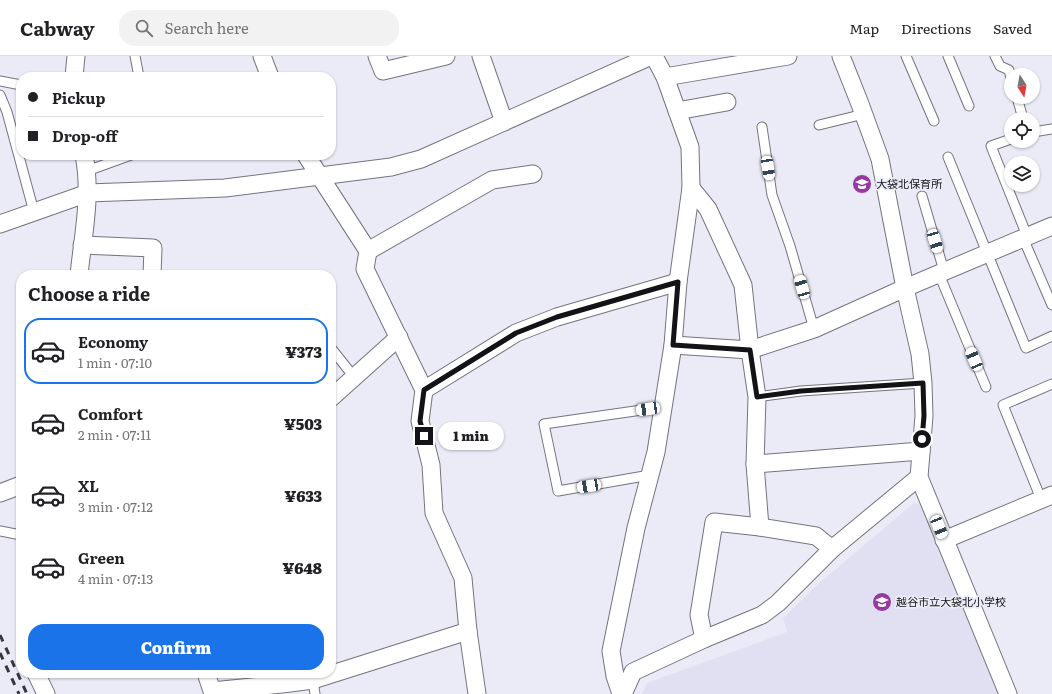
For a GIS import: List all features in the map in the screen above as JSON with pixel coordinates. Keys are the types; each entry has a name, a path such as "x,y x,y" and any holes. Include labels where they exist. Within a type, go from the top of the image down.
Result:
{"street":[{"path":"74,72 76,56"},
{"path":"262,56 268,72"},
{"path":"377,56 383,71 446,56"},
{"path":"481,56 504,122"},
{"path":"0,224 88,193 225,188 391,167 422,159 653,56 665,77 690,147 691,188 678,282 673,345 656,452 634,535 611,650 615,676 622,694"},
{"path":"665,77 767,58 788,56"},
{"path":"841,56 880,159 905,288 920,354 924,416 918,477 1008,694"},
{"path":"677,111 727,102"},
{"path":"310,160 368,251 365,269 424,390 420,421 431,465 434,513 463,578 468,631 477,694"},
{"path":"80,270 88,193 86,163"},
{"path":"368,251 492,180 532,174"},
{"path":"691,188 708,209 743,285 757,397 755,464 760,527"},
{"path":"673,345 750,350 814,329 905,288 1052,226"},
{"path":"82,245 153,248 152,270"},
{"path":"424,390 516,333 557,317 678,282"},
{"path":"336,394 399,337"},
{"path":"755,464 921,451"},
{"path":"622,694 633,672 704,639 762,615 778,603 832,549 918,477"},
{"path":"0,493 16,487"},
{"path":"944,540 1047,497"},
{"path":"704,639 699,615 714,522 760,527 816,536 832,549"},
{"path":"208,678 212,691 220,692 314,687 468,631"},
{"path":"38,678 46,694"}],"lane":[{"path":"135,56 138,72"},
{"path":"906,56 934,121"},
{"path":"948,56 969,106"},
{"path":"995,56 1000,66 1004,68"},
{"path":"0,81 16,84"},
{"path":"0,95 7,112 16,145"},
{"path":"819,125 864,114"},
{"path":"762,127 772,195 790,246 814,329"},
{"path":"1040,131 1052,129"},
{"path":"1004,141 991,146 1052,305"},
{"path":"948,157 1026,348 1052,336"},
{"path":"20,160 34,212"},
{"path":"86,163 103,160"},
{"path":"922,196 942,272 986,387"},
{"path":"336,355 354,378"},
{"path":"757,397 801,391 923,383"},
{"path":"1047,497 1003,405 1052,384"},
{"path":"650,475 558,491 544,424 663,407"},
{"path":"0,531 16,534"}],"shaded area":[{"name":"越谷市立大袋北小学校","path":"914,503 924,505 1001,694 642,694 647,683 787,632 783,618 817,585"}],"railway":[{"path":"0,635 16,670"},
{"path":"0,653 19,694"},
{"path":"20,678 27,694"}],"place":[{"name":"大袋北保育所","path":"862,184"},
{"name":"越谷市立大袋北小学校","path":"882,602"}],"route":[{"path":"424,436 420,421 424,390 516,333 557,317 678,282 673,345 750,350 757,397 801,391 923,383 924,416 922,439"}]}
